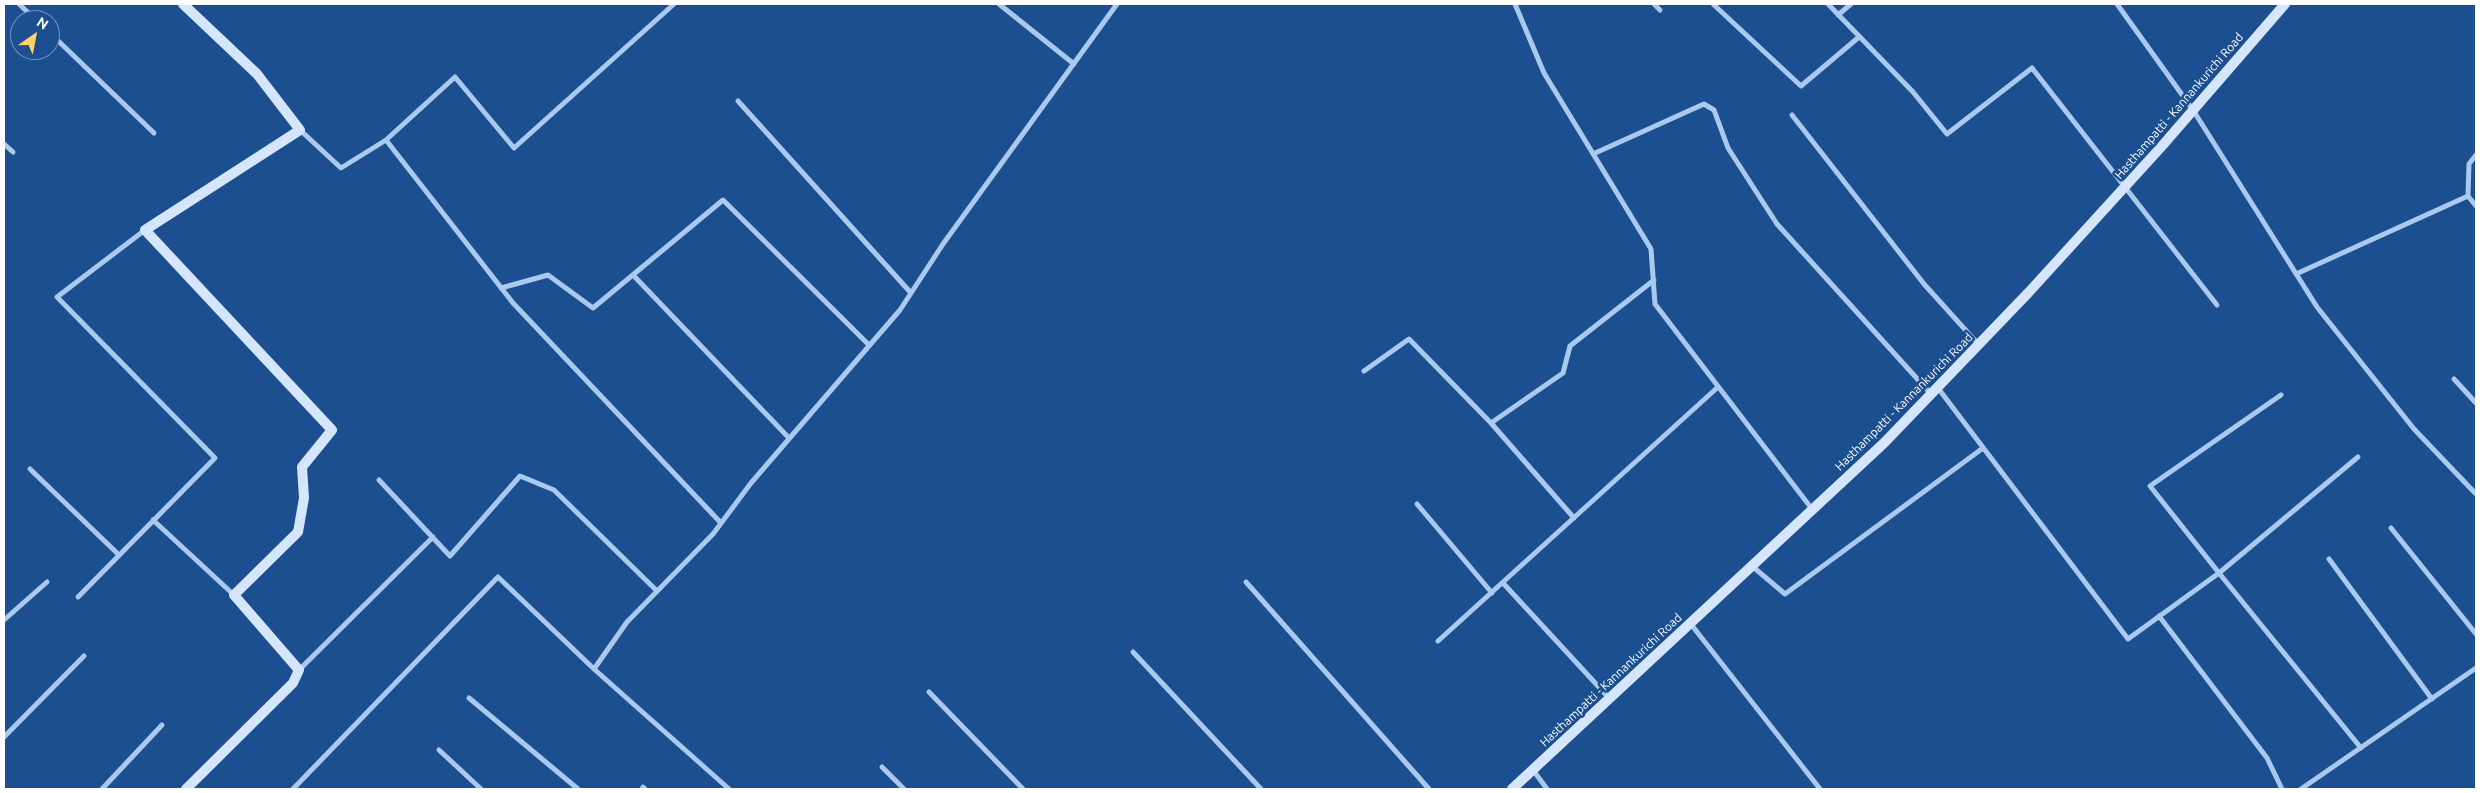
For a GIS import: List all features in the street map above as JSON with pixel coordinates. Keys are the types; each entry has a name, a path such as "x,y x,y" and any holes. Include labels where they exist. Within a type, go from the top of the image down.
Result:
{"main road":[{"path":"183,4 257,74 300,130 145,230 332,430 302,467 304,498 298,532 234,595 299,670 293,683 186,789"},
{"name":"Hasthampatti - Kannankurichi Road","path":"1512,789 1884,443 1979,345 2125,188 2285,4"}],"street":[{"path":"300,130 341,168 386,140 455,77 514,148 674,4"},
{"path":"999,4 1074,64"},
{"path":"594,669 626,622 721,523 751,483 900,310 943,244 1117,4"},
{"path":"1515,4 1544,73 1651,249 1655,304 1812,510"},
{"path":"1654,4 1660,10"},
{"path":"1714,4 1801,86 1859,37"},
{"path":"1828,4 1912,92 1947,134 2032,68 2217,305"},
{"path":"1838,15 1851,4"},
{"path":"2117,4 2193,110 2317,307 2414,429 2476,494"},
{"path":"60,43 154,133"},
{"path":"738,100 911,293"},
{"path":"1593,154 1704,104 1714,110 1728,148 1776,224 1934,391 1983,448 2128,639 2219,573 2358,458"},
{"path":"1792,115 1924,284 1979,345"},
{"path":"386,140 513,303 721,523"},
{"path":"4,144 13,152"},
{"path":"2476,155 2469,164 2468,196 2476,206"},
{"path":"2296,274 2468,196"},
{"path":"501,288 548,275 593,308 723,200 869,345"},
{"path":"78,597 216,458 58,296 145,230"},
{"path":"633,275 789,438"},
{"path":"1491,423 1562,373 1570,346 1654,280"},
{"path":"1364,371 1408,339 1491,423 1574,518"},
{"path":"2454,379 2476,403"},
{"path":"1438,641 1718,387"},
{"path":"2281,395 2150,486 2361,748"},
{"path":"1752,566 1785,594 1983,448"},
{"path":"30,470 119,555"},
{"path":"379,480 450,556 520,476 554,490 657,591"},
{"path":"1417,504 1492,593"},
{"path":"153,520 234,595"},
{"path":"2391,528 2476,634"},
{"path":"299,670 433,537"},
{"path":"2329,559 2432,699"},
{"path":"293,789 498,577 594,669 729,789"},
{"path":"4,620 47,582"},
{"path":"1246,582 1429,789"},
{"path":"1503,583 1609,699"},
{"path":"2159,616 2267,758 2282,789"},
{"path":"1690,623 1820,789"},
{"path":"1133,652 1261,789"},
{"path":"4,737 84,656"},
{"path":"2301,789 2476,668"},
{"path":"929,692 1023,789"},
{"path":"469,698 578,789"},
{"path":"102,789 162,724"},
{"path":"439,750 481,789"},
{"path":"882,767 904,789"},
{"path":"1533,770 1547,789"}]}
